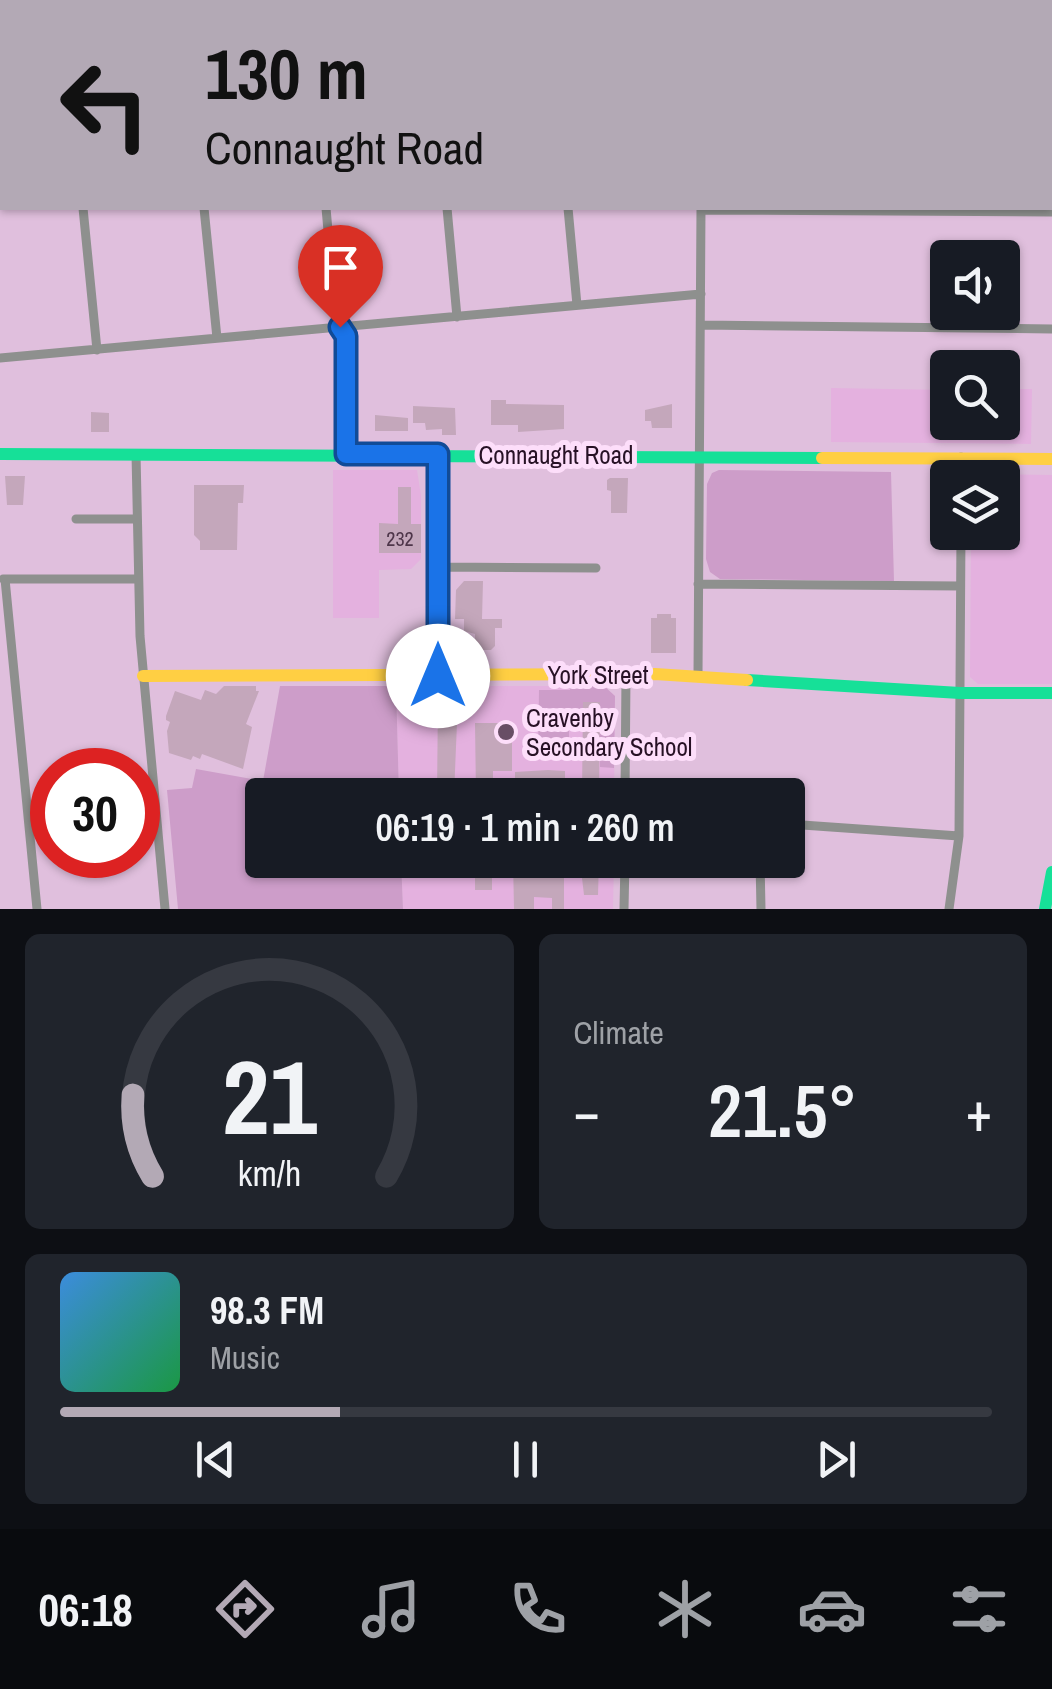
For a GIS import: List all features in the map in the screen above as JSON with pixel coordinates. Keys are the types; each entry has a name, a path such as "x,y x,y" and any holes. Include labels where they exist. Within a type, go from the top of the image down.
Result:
{"street":[{"path":"83,210 97,350"},
{"path":"204,210 216,338"},
{"path":"326,210 336,321 346,336 346,454"},
{"path":"447,210 457,316"},
{"path":"568,210 577,305"},
{"path":"698,675 701,210"},
{"path":"818,210 1052,212"},
{"path":"0,358 701,294"},
{"path":"701,324 1052,329"},
{"name":"Connaught Road","path":"0,454 1052,458"},
{"path":"136,454 143,676 166,909"},
{"path":"438,454 438,676"},
{"path":"76,520 136,519"},
{"path":"949,909 959,836 961,550"},
{"path":"438,567 596,568"},
{"path":"37,909 2,579 137,579"},
{"path":"698,584 960,586"},
{"path":"625,778 626,675"},
{"name":"York Street","path":"143,676 698,675 960,693 1052,693"},
{"path":"805,825 959,836"},
{"path":"1044,909 1052,872"},
{"path":"624,909 625,878"},
{"path":"760,878 761,909"}],"shaded area":[{"path":"831,388 930,390 930,440 1020,440 1020,389 1032,389 1031,444 831,442"},
{"path":"333,470 417,470 421,559 411,569 379,570 379,618 333,618"},
{"path":"891,472 894,581 720,579 710,572 706,559 707,484 712,473"},
{"path":"1020,475 1052,475 1052,684 978,684 970,677 971,550 1020,550"},
{"path":"280,686 396,686 399,778 264,778"},
{"name":"Cravenby Secondary School","path":"396,686 604,686 615,696 614,778 399,778"},
{"path":"570,686 604,686 615,696 614,768 600,767 599,702 583,702 583,720 569,720 569,756 538,756 539,690 570,690"},
{"path":"196,769 246,778 245,878 402,878 403,909 178,909 167,790 192,788"},
{"path":"402,878 614,878 613,909 403,909"}],"building":[{"path":"491,400 564,405 564,429 518,432 518,425 491,425"},
{"path":"672,404 672,428 652,428 651,421 645,421 645,410"},
{"path":"413,406 455,408 456,435 442,435 442,429 426,430 425,423 413,423"},
{"path":"91,412 109,413 109,432 91,432"},
{"path":"375,415 408,418 408,431 375,431"},
{"path":"5,476 25,476 23,505 7,505"},
{"path":"610,478 628,478 627,513 611,513 611,491 607,490"},
{"path":"194,485 244,485 243,503 238,503 237,550 200,550 200,541 194,535"},
{"path":"398,487 411,487 411,524 421,524 421,553 379,553 379,523 398,524"},
{"path":"464,581 483,581 482,619 502,619 502,628 495,628 495,646 491,650 479,650 475,634 464,631 464,619 455,619 456,590"},
{"path":"657,614 676,618 676,653 651,653 651,618 657,618"},
{"path":"224,686 256,686 259,691 246,724 252,727 243,769 202,754 200,759 193,756 191,760 169,753 170,722 166,716 175,691 201,700 205,690 216,694"},
{"path":"438,699 458,699 455,778 437,778"},
{"path":"583,702 600,702 599,778 582,778"},
{"path":"475,723 512,723 512,771 493,771 493,778 476,778"},
{"path":"565,771 565,778 515,778 515,772"},
{"path":"475,878 492,878 492,890 475,890"},
{"path":"513,878 564,878 564,909 552,909 552,898 534,897 534,909 514,909"},
{"path":"582,878 598,878 598,895 584,895"}],"traffic: fast":[{"path":"0,454 822,458"},
{"path":"747,680 960,693 1052,693"},
{"path":"1045,909 1052,872"}],"traffic: slow":[{"path":"822,458 1052,459"},
{"path":"143,676 655,674 747,680"}],"place":[{"name":"Cravenby Secondary School","path":"506,732"}],"route":[{"path":"340,327 346,336 346,454 438,454 438,676"}]}
